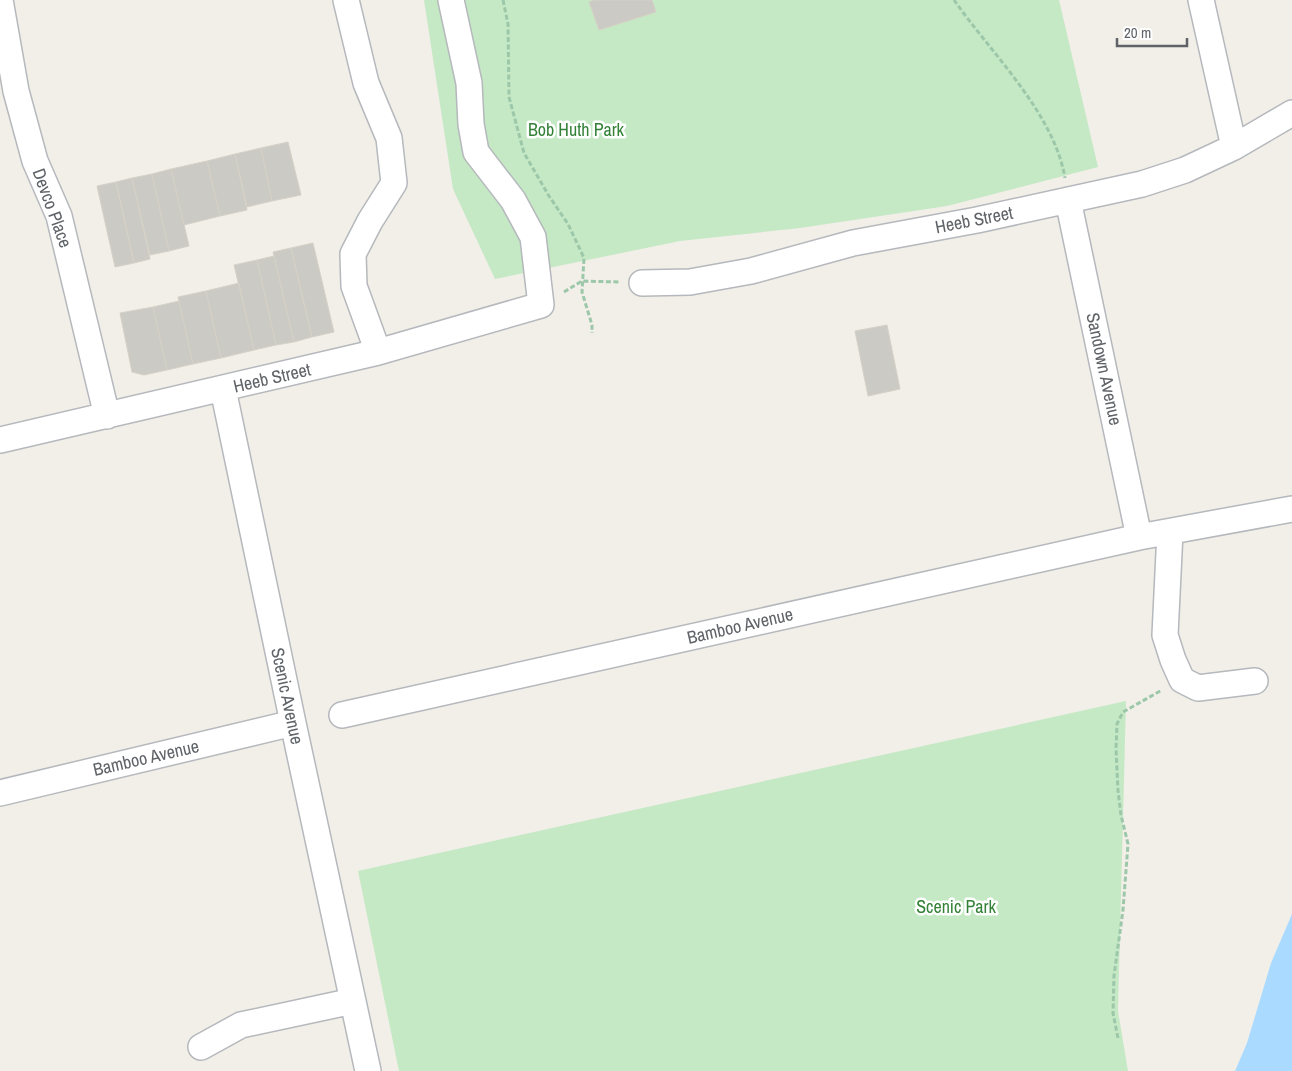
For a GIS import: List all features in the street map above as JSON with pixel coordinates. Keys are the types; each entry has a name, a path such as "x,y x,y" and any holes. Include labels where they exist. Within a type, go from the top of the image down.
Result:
{"street":[{"name":"Devco Place","path":"0,0 16,91 35,161 59,216 107,416"},
{"path":"346,0 366,83 389,138 394,183 352,254 354,286 378,352"},
{"path":"451,0 468,83 471,124 476,152 513,200 533,237 542,305"},
{"path":"1201,0 1234,147"},
{"name":"Heeb Street","path":"642,283 690,282 751,271 853,243 1142,184 1185,170 1234,147 1292,113"},
{"name":"Sandown Avenue","path":"1068,200 1139,537"},
{"name":"Heeb Street","path":"0,440 378,352 542,305"},
{"name":"Scenic Avenue","path":"223,389 292,723 368,1071"},
{"name":"Bamboo Avenue","path":"342,715 1139,537 1292,509"},
{"path":"1170,532 1165,635 1172,660 1182,680 1198,688 1255,680"},
{"name":"Bamboo Avenue","path":"0,793 292,723"},
{"path":"201,1048 241,1024 353,1002"}],"path":[{"path":"503,0 508,24 509,97 524,153 568,224 584,258 582,281 584,301 592,325 592,333"},
{"path":"954,0 1018,82 1048,131 1062,161 1068,200"},
{"path":"542,305 582,281 642,283"},
{"path":"1118,1038 1113,1013 1114,976 1122,926 1128,844 1121,815 1118,790 1117,724 1123,712 1182,680"}],"green space":[{"name":"Bob Huth Park","path":"424,0 1059,0 1098,167 947,206 800,228 680,241 495,279 453,189"},
{"name":"Scenic Park","path":"1126,701 1118,1011 1128,1071 399,1071 358,871"}],"water":[{"path":"1292,914 1292,1071 1235,1071 1247,1043 1271,963"}],"building":[{"path":"594,0 652,0 656,12 599,30 589,2"},
{"path":"288,142 301,195 272,201 261,148"},
{"path":"261,148 272,201 247,207 235,154"},
{"path":"235,154 247,210 220,216 207,161"},
{"path":"207,161 220,216 184,225 171,169"},
{"path":"171,169 189,246 169,251 152,174"},
{"path":"152,174 169,251 150,255 132,178"},
{"path":"132,178 150,259 134,263 116,182"},
{"path":"116,182 134,263 115,267 97,186"},
{"path":"313,243 334,332 312,337 291,248"},
{"path":"291,248 312,337 294,342 273,252"},
{"path":"274,256 294,342 276,345 257,260"},
{"path":"257,260 276,345 254,350 234,265"},
{"path":"239,283 254,350 221,358 206,291"},
{"path":"206,291 221,358 193,364 178,297"},
{"path":"179,301 193,364 167,370 153,307"},
{"path":"153,307 167,370 144,375 132,372 120,313"},
{"path":"887,325 900,389 868,396 855,331"}]}
